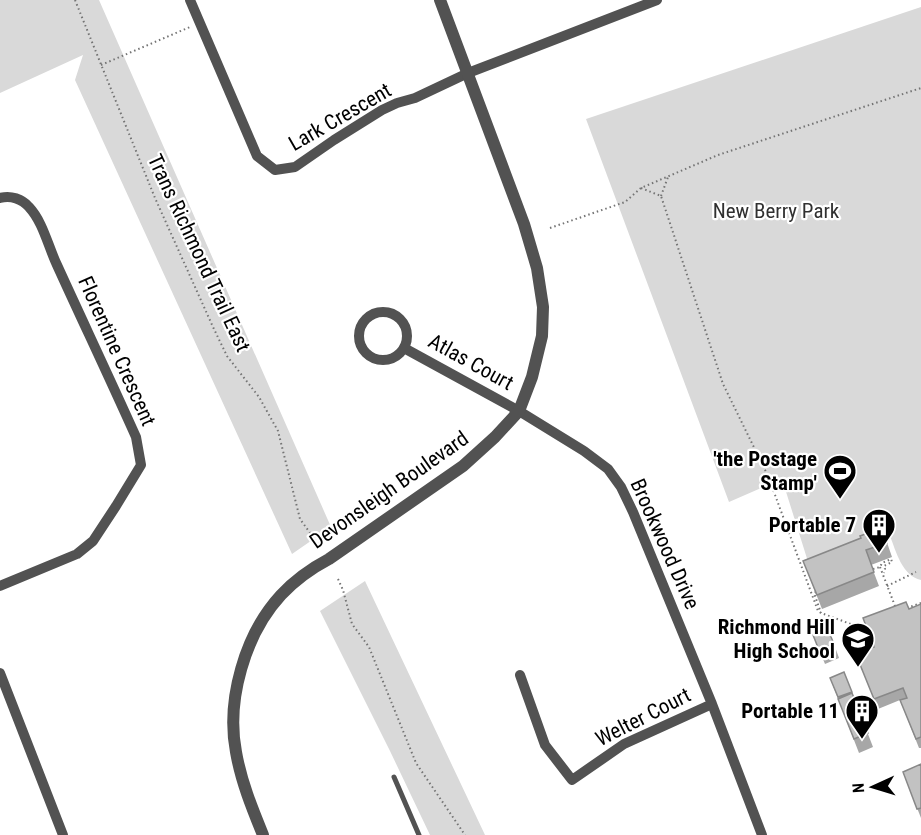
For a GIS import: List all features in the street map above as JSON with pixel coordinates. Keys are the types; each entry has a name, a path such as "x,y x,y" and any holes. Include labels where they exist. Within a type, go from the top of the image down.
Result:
{"street":[{"name":"Lark Crescent","path":"190,0 257,156 275,170 296,167 320,149 397,103 415,98 468,73 642,3 657,0"},
{"name":"Devonsleigh Boulevard","path":"263,835 246,792 236,751 234,714 238,682 247,650 260,622 282,594 314,567 463,466 495,437 519,411 532,377 542,336 543,307 537,268 524,224 440,0"},
{"name":"Florentine Crescent","path":"0,198 6,196 21,200 30,208 39,224 136,436 141,465 93,541 77,554 0,586"},
{"name":"Atlas Court","path":"381,312 399,317 408,334 404,348 394,358 385,361 367,355 358,338 364,320 372,314 381,312"},
{"name":"Atlas Court","path":"404,348 519,411"},
{"name":"Brookwood Drive","path":"519,411 584,451 608,469 621,487 712,704 762,835"},
{"path":"0,673 63,835"},
{"name":"Welter Court","path":"520,675 545,745 572,780 624,744 712,704"}],"lane":[{"path":"394,777 419,835"}],"path":[{"name":"Trans Richmond Trail East","path":"75,0 155,198 213,327 227,356 259,397 278,431 300,519 318,544"},
{"path":"101,65 200,23"},
{"path":"550,228 625,202 641,188 718,155 921,88"},
{"path":"668,177 660,196 723,384 768,476 818,611 859,627 869,623"},
{"path":"641,188 660,196"},
{"path":"873,569 891,559 892,562 884,566 883,575"},
{"path":"880,567 896,610"},
{"path":"887,586 916,572"},
{"path":"338,579 352,624 369,647 416,763 465,835"},
{"path":"903,610 921,603"},
{"path":"859,627 868,648"}],"green space":[{"path":"0,0 99,0 331,527 292,554 75,80 83,55 0,93"},
{"name":"New Berry Park","path":"921,7 921,580 914,578 904,568 890,536 810,568 782,479 729,502 586,119"},
{"path":"365,581 485,835 430,835 320,611"}],"building":[{"path":"882,528 887,543 866,550 874,572 817,595 803,561"},
{"name":"Richmond Hill High School","path":"906,602 909,609 921,604 921,737 916,739 900,700 907,698 903,688 874,699 859,662 863,660 860,652 874,647 863,618"},
{"path":"826,625 834,644 819,650 811,630"},
{"path":"844,672 852,692 838,697 830,678"},
{"path":"852,693 868,733 854,739 838,699"},
{"path":"921,764 921,808 917,809 903,772"}],"place":[{"name":"'the Postage Stamp'","path":"840,500"},
{"name":"Portable 7","path":"879,554"},
{"name":"Richmond Hill High School","path":"858,668"},
{"name":"Portable 11","path":"862,740"}]}
